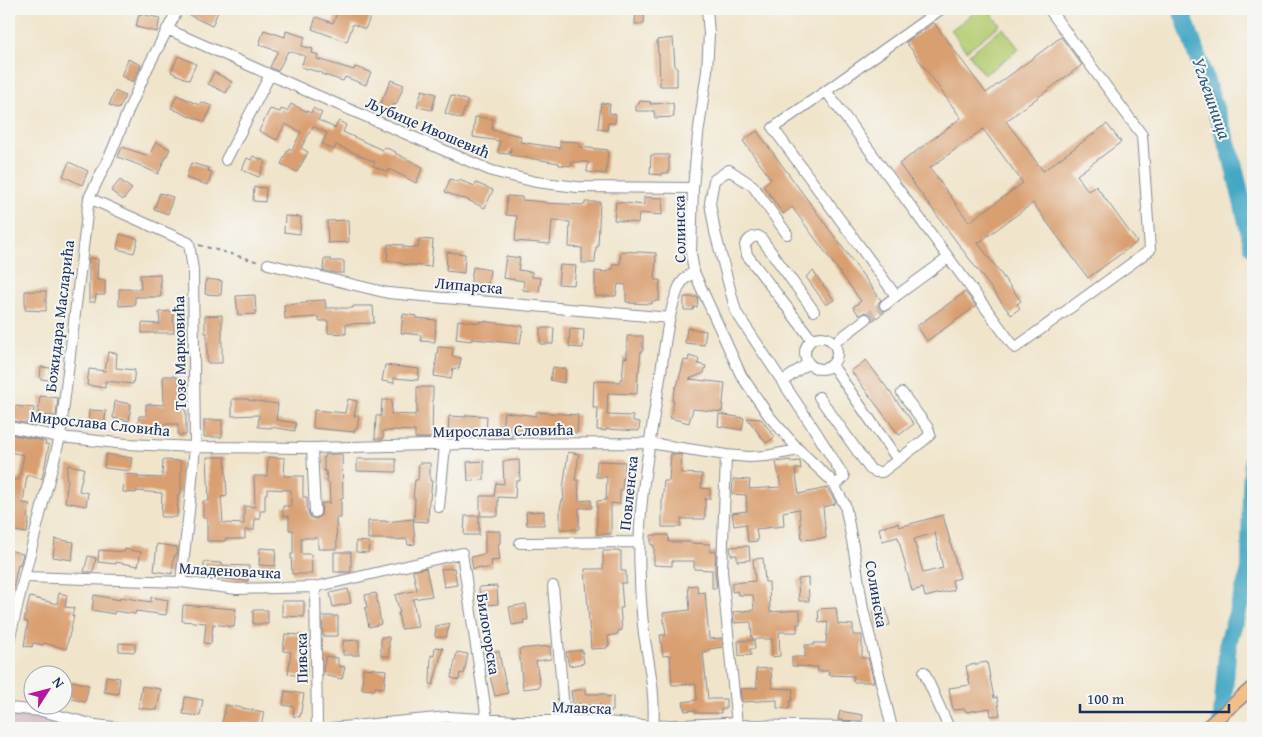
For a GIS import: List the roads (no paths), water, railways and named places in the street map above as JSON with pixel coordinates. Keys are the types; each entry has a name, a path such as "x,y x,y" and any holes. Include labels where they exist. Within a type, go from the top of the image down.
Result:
{"main road":[{"path":"1206,728 1252,688"}],"street":[{"name":"Божидара Масларића","path":"9,641 60,436 90,198 148,67 178,9"},
{"name":"Солинска","path":"707,9 709,34 707,71 693,188 691,253 694,272 741,375 769,416 799,450 831,480 845,505 863,609 892,728"},
{"path":"896,296 773,128 941,9"},
{"path":"826,91 1014,348 1150,250 1142,135 1049,9"},
{"name":"Љубице Ивошевић","path":"167,29 492,171 515,178 577,186 693,188"},
{"path":"226,160 270,74"},
{"path":"787,234 753,186 729,170 714,180 710,203 714,232 736,312 844,476 835,486"},
{"name":"Тозе Марковића","path":"90,198 189,243 192,270 195,447 181,582"},
{"path":"812,340 747,255 746,244 749,240 758,236 761,238 814,311"},
{"path":"885,305 948,258"},
{"name":"Липарска","path":"268,264 388,293 670,318"},
{"name":"Повленска","path":"653,727 653,693 644,634 638,542 649,443 670,318 678,288 687,276 694,272"},
{"path":"834,343 866,319"},
{"path":"821,337 834,343 837,357 832,365 823,370 817,369 808,363 805,353 808,343 821,337"},
{"path":"782,382 808,363"},
{"path":"832,365 898,460"},
{"path":"819,397 870,469 882,472 930,435 928,428 902,394"},
{"name":"Мирослава Словића","path":"9,427 60,436 127,444 195,447 312,448 466,444 649,443 726,455"},
{"path":"439,507 446,446"},
{"path":"312,448 315,512"},
{"path":"737,725 722,571 726,455 766,456 799,450"},
{"path":"520,543 638,542"},
{"name":"Младеновачка","path":"24,577 181,582 237,588 315,587 462,553"},
{"name":"Билогорска","path":"462,553 490,719"},
{"path":"553,586 565,721"},
{"name":"Пивска","path":"315,587 317,728"},
{"path":"924,672 949,728"},
{"path":"9,708 41,711 95,725 123,728"},
{"name":"Млавска","path":"332,728 448,717 594,721 653,727 737,725 849,726 861,728"},
{"path":"490,719 500,728"}],"waterway":[{"name":"Угљешница","path":"1181,9 1231,155 1253,247"},
{"name":"Угљешница","path":"1221,728 1228,643 1250,570 1253,458"}],"tunnel":[{"path":"866,319 885,305"}]}
